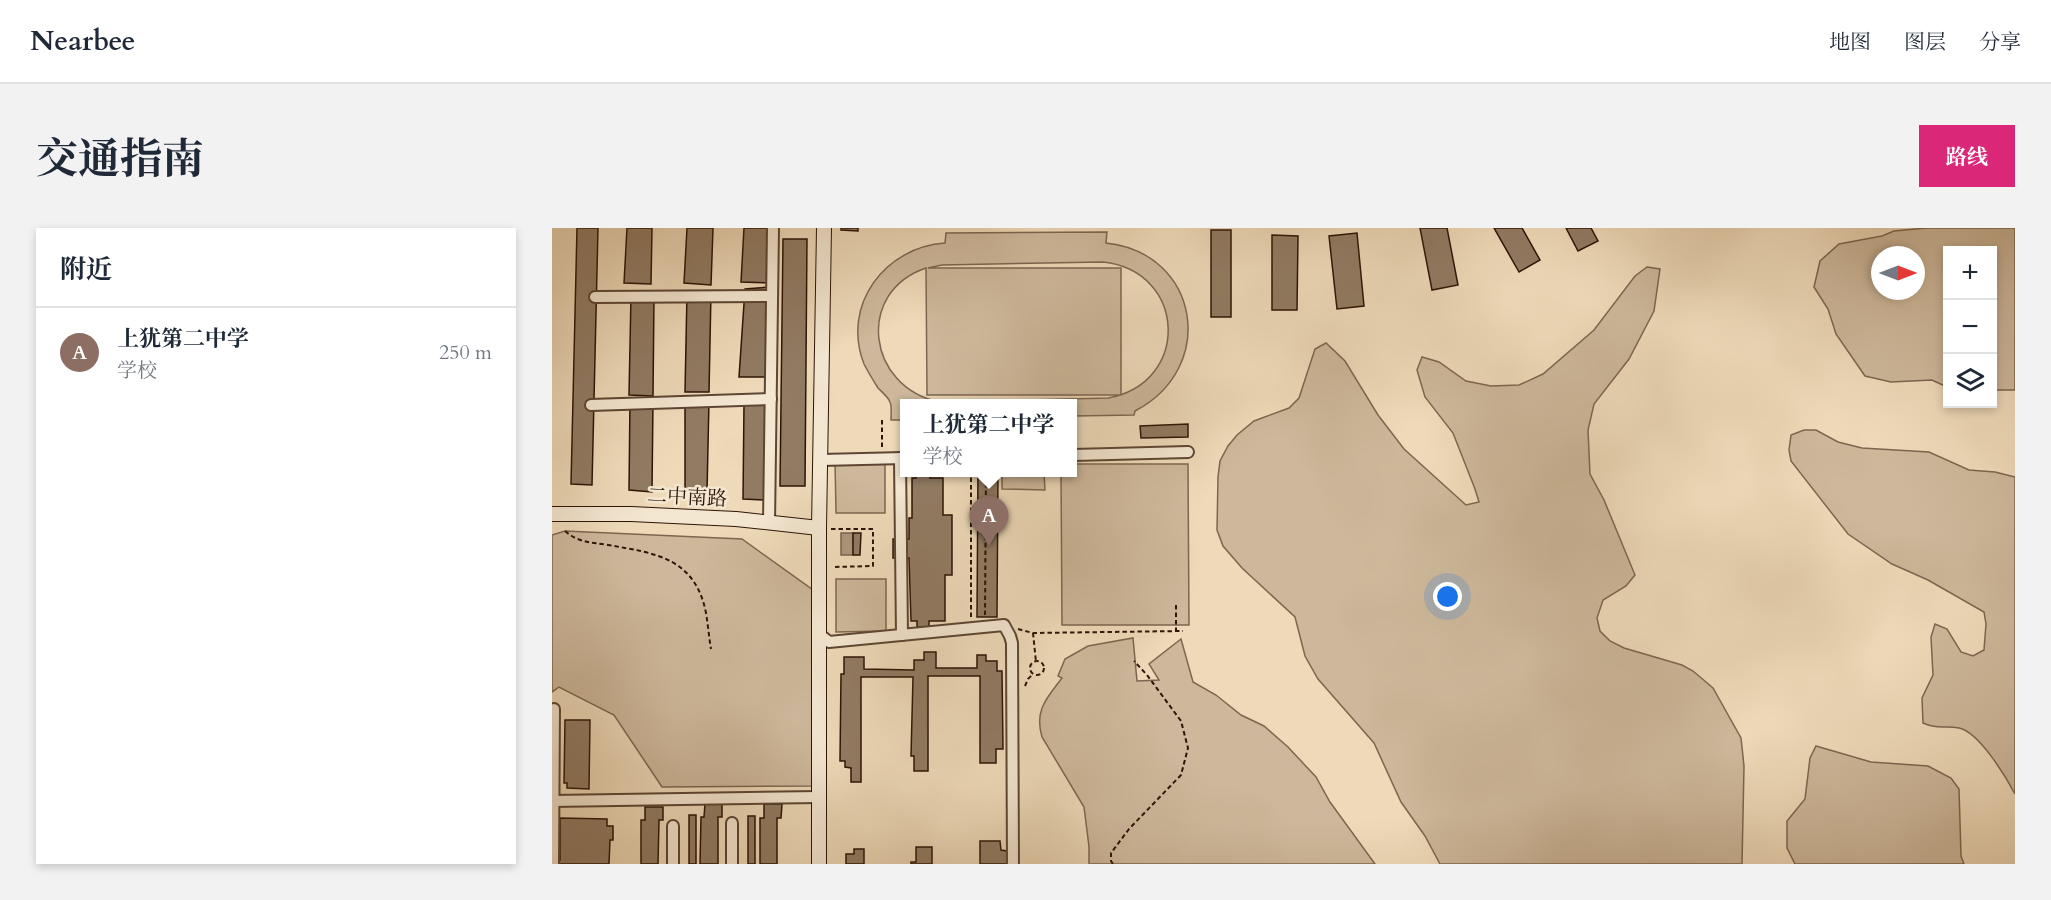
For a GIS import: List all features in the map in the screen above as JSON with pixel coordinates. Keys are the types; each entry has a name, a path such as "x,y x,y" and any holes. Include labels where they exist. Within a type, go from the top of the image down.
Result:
{"street":[{"path":"770,523 773,228"},
{"path":"819,864 819,634 825,529 821,460 824,228"},
{"path":"595,297 772,296"},
{"path":"591,405 771,399"},
{"path":"1077,454 1188,452"},
{"path":"821,460 900,458"},
{"path":"902,477 902,635"},
{"name":"二中南路","path":"552,514 631,514 736,519 825,529"},
{"path":"819,634 829,642 1004,625 1012,643 1013,864"},
{"path":"553,864 554,709"},
{"path":"553,801 820,797"},
{"path":"732,823 732,864"},
{"path":"673,826 673,864"}],"path":[{"path":"882,420 882,447"},
{"path":"971,477 971,625"},
{"path":"985,625 986,477"},
{"path":"825,529 873,529 873,566 830,567"},
{"path":"565,531 575,540 634,550 661,556 675,562 689,576 700,595 706,613 711,649"},
{"path":"1176,605 1176,631"},
{"path":"1004,625 1033,633 1183,631"},
{"path":"1033,633 1036,662"},
{"path":"1113,864 1112,853 1129,829 1181,775 1188,748 1181,721 1134,661"},
{"path":"1033,674 1030,668 1036,662"},
{"path":"1033,674 1038,675 1043,670 1042,664 1036,662"},
{"path":"1025,694 1025,685 1033,674"}],"shaded area":[{"path":"1926,228 2015,228 2015,390 1997,390 1997,246 1943,246 1943,385 1932,380 1891,382 1865,376 1836,334 1828,309 1814,287 1820,261 1839,244 1882,236 1894,231"},
{"path":"1107,232 1106,243 1138,251 1162,267 1178,289 1187,315 1187,342 1179,368 1161,392 1135,411 1134,415 1077,416 1077,399 1066,399 1108,398 1116,395 927,395 926,268 903,280 888,297 880,317 879,338 885,359 897,378 915,393 931,399 900,399 900,420 891,420 890,402 878,388 864,364 858,342 859,321 864,301 873,283 887,267 904,255 923,247 945,243 946,233","holes":["1103,262 1131,270 1151,285 1163,305 1168,328 1165,351 1154,372 1135,388 1121,393 1121,268 928,268 942,265"]},
{"path":"1647,267 1660,269 1654,311 1629,359 1594,404 1588,430 1590,474 1604,500 1635,575 1626,586 1603,600 1597,618 1600,631 1610,641 1624,648 1682,665 1713,688 1741,738 1744,766 1742,864 1440,864 1425,836 1401,802 1374,743 1318,679 1305,656 1295,617 1242,568 1223,546 1217,530 1220,461 1237,435 1254,421 1289,408 1299,398 1315,349 1326,343 1345,361 1378,415 1404,449 1466,505 1479,502 1453,433 1425,397 1417,370 1422,357 1439,362 1466,381 1491,386 1519,385 1543,374 1594,330 1635,276"},
{"path":"1804,430 1816,430 1838,442 1862,448 1929,452 1969,470 1995,472 2015,477 2015,794 1991,756 1967,731 1923,723 1922,698 1933,675 1931,637 1935,624 1947,629 1961,652 1973,656 1984,650 1986,624 1984,612 1928,580 1892,564 1848,534 1791,461 1789,450 1791,435"},
{"path":"885,460 885,513 836,513 835,461"},
{"path":"1077,464 1188,464 1189,625 1062,625 1061,477 1077,477"},
{"path":"1002,477 1044,477 1045,490 1002,489"},
{"path":"565,531 742,539 813,590 814,786 662,787 614,715 559,687 552,692 552,535"},
{"path":"841,533 853,533 853,555 841,555"},
{"path":"836,579 886,579 886,631 836,632"},
{"path":"1133,638 1137,681 1159,680 1149,664 1181,639 1193,682 1216,695 1241,715 1264,726 1288,747 1316,777 1330,802 1375,864 1089,864 1084,807 1042,737 1041,712 1047,698 1062,678 1058,676 1065,659 1088,646"},
{"path":"1816,746 1871,762 1928,766 1951,778 1959,789 1961,856 1964,864 1795,864 1787,848 1787,821 1805,799 1810,758"}],"building":[{"path":"577,228 598,228 592,485 571,484"},
{"path":"627,228 652,228 651,284 624,283"},
{"path":"687,228 713,228 711,285 684,283"},
{"path":"744,228 769,228 768,283 741,282"},
{"path":"841,228 858,228 858,231 841,230"},
{"path":"1420,228 1447,228 1458,285 1432,290"},
{"path":"1494,228 1522,228 1540,260 1519,272"},
{"path":"1566,228 1591,228 1598,241 1578,251"},
{"path":"1211,230 1231,230 1231,317 1211,317"},
{"path":"1357,233 1364,306 1337,309 1329,236"},
{"path":"1272,235 1298,236 1297,310 1272,310"},
{"path":"783,239 807,239 805,486 780,486"},
{"path":"769,287 767,377 739,377 745,289"},
{"path":"711,292 709,392 685,392 687,293"},
{"path":"631,296 654,296 653,396 629,395"},
{"path":"630,400 653,400 652,492 629,490"},
{"path":"709,400 707,492 685,491 685,401"},
{"path":"768,403 765,500 743,499 744,404"},
{"path":"1188,424 1188,437 1141,438 1140,426"},
{"path":"978,477 998,477 997,617 977,617"},
{"path":"912,478 943,478 943,515 952,515 952,575 945,575 945,621 929,621 929,627 917,627 917,621 911,621 909,558 893,558 893,539 909,539 909,518 912,518"},
{"path":"853,533 861,533 860,555 853,555"},
{"path":"924,652 936,652 936,668 977,668 977,655 986,655 986,661 997,661 997,671 1002,671 1003,749 996,749 996,763 980,763 980,676 928,676 928,771 914,771 914,756 911,756 913,677 861,677 861,782 851,782 851,768 845,767 845,761 840,761 841,674 844,674 844,657 864,657 864,669 914,670 914,660 924,660"},
{"path":"565,720 590,720 589,789 567,788 567,783 564,783"},
{"path":"705,804 722,804 722,817 718,817 718,864 700,864 701,817 704,817"},
{"path":"764,804 782,804 781,818 777,818 777,864 760,864 760,818 764,818"},
{"path":"645,807 663,807 663,820 659,820 658,864 641,864 641,820 645,820"},
{"path":"689,815 696,815 696,864 689,864"},
{"path":"748,816 755,816 755,864 748,864"},
{"path":"560,818 607,819 607,826 613,826 609,864 558,864 560,860"},
{"path":"980,841 1000,841 1001,850 1007,851 1007,864 980,864"},
{"path":"916,847 932,847 932,864 911,864 911,862 916,862"},
{"path":"854,849 864,849 864,864 846,864 846,854 854,854"}],"place":[{"name":"上犹第二中学","path":"989,546"}]}
